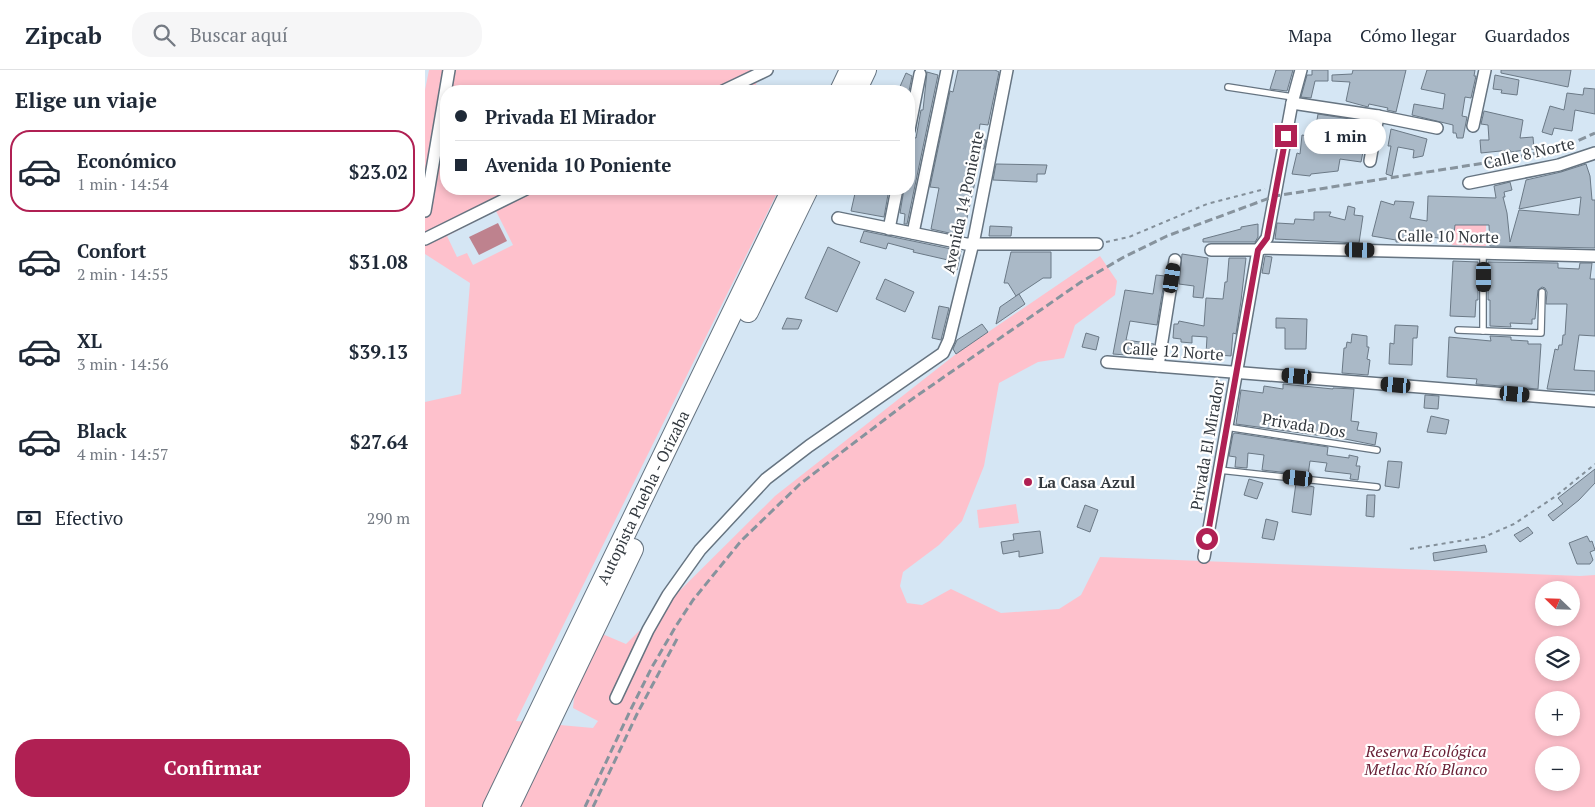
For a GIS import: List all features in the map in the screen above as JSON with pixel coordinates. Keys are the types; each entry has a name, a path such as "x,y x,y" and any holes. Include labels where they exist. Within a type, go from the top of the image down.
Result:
{"highway":[{"path":"843,85 850,70"},
{"path":"859,85 866,70"},
{"name":"Autopista Puebla - Orizaba","path":"510,795 789,195"},
{"name":"Autopista Puebla - Orizaba","path":"493,807 510,795 805,195"}],"street":[{"path":"446,85 449,70"},
{"path":"736,85 767,70"},
{"path":"913,233 947,70"},
{"name":"Avenida 14 Poniente","path":"616,698 668,595 700,550 766,479 809,446 943,353 949,340 973,243 1007,70"},
{"name":"Privada El Mirador","path":"1204,557 1258,250 1267,238 1293,100 1301,70"},
{"path":"1473,126 1485,70"},
{"path":"915,99 920,74"},
{"path":"1293,100 1437,128"},
{"path":"1370,161 1378,116"},
{"path":"425,212 440,123"},
{"name":"Calle 8 Norte","path":"1469,183 1559,165 1595,153"},
{"path":"425,239 514,195"},
{"path":"889,229 896,195"},
{"path":"838,218 966,244 1097,244"},
{"name":"Calle 10 Norte","path":"1211,250 1258,250 1265,248 1595,256"},
{"path":"1158,366 1175,260"},
{"name":"Calle 12 Norte","path":"1107,362 1595,401"}],"lane":[{"path":"1228,87 1293,100"},
{"path":"1483,253 1483,332"},
{"path":"1458,330 1541,333 1543,292"},
{"name":"Privada Dos","path":"1226,427 1377,450"},
{"path":"1219,470 1377,487"}],"path":[{"path":"1097,244 1129,237 1207,204 1277,186"},
{"path":"1410,549 1484,537 1514,524 1549,500 1595,464"}],"green space":[{"name":"Reserva Ecológica Metlac Río Blanco","path":"429,70 767,70 758,74 756,85 440,85 440,195 776,195 516,721 593,728 598,721 573,708 576,680 600,633 626,644 775,496 956,354 1100,256 1117,281 1115,295 1075,325 1064,358 1038,362 999,383 984,466 962,521 939,545 903,572 900,586 907,603 922,605 951,589 1001,613 1059,609 1081,595 1100,557 1580,576 1595,575 1595,807 425,807 425,402 461,394 470,283 425,254 425,90","holes":["496,211 513,245 473,265 467,253 457,257 447,236"]},
{"path":"1456,218 1468,225 1486,225 1486,246 1452,245"},
{"path":"1016,504 1019,523 979,528 977,510"}],"shaded area":[{"path":"498,223 507,241 479,255 469,237"}],"building":[{"path":"958,70 995,70 999,72 988,125 980,124 978,139 986,140 984,149 978,148 971,181 975,182 963,236 931,229 939,188 930,187 950,91 953,92"},
{"path":"1276,70 1293,70 1287,91 1270,89"},
{"path":"1312,70 1328,70 1328,81 1315,81 1311,98 1301,97 1307,75 1312,75"},
{"path":"1353,70 1406,70 1396,112 1387,110 1388,108 1369,104 1368,107 1346,101 1350,82 1332,81 1332,75 1352,74"},
{"path":"1427,70 1475,70 1474,76 1476,76 1471,98 1465,97 1462,116 1467,117 1463,138 1457,138 1456,133 1453,133 1453,125 1412,115 1414,104 1443,109 1445,94 1421,89"},
{"path":"1501,70 1571,70 1568,87 1501,73"},
{"path":"927,72 938,75 915,186 915,138 921,110 923,110"},
{"path":"906,73 912,76 910,85 901,85"},
{"path":"1495,75 1519,80 1517,95 1501,93 1502,90 1493,89"},
{"path":"1584,88 1595,89 1595,114 1575,110 1572,131 1554,128 1552,135 1542,132 1550,106 1564,110 1567,93 1583,95"},
{"path":"1484,111 1523,120 1520,138 1533,137 1534,149 1481,153 1480,140 1489,140 1488,125 1481,124"},
{"path":"1318,114 1369,122 1361,162 1340,159 1338,171 1311,174 1310,176 1292,174 1297,153 1300,154 1302,135 1314,137","holes":["1333,132 1351,136 1348,149 1331,146"]},
{"path":"1391,129 1427,139 1423,156 1413,158 1414,150 1398,147 1392,176 1386,174 1391,146 1388,146"},
{"path":"996,164 1047,165 1045,174 1037,174 1037,182 993,180"},
{"path":"1586,164 1590,176 1592,200 1595,200 1595,248 1490,246 1489,225 1455,225 1453,242 1439,241 1439,238 1420,236 1420,240 1407,239 1406,242 1396,242 1396,240 1372,236 1381,201 1394,205 1395,201 1414,202 1410,218 1427,221 1428,196 1496,198 1494,186 1510,182 1512,190 1504,192 1505,197 1503,197 1510,242 1519,210 1579,215 1581,197 1519,209 1526,180"},
{"path":"855,195 888,195 884,217 851,211"},
{"path":"903,195 913,195 907,224 904,224 905,214 900,213"},
{"path":"1348,206 1355,208 1354,215 1363,216 1359,243 1275,239 1277,223 1294,224 1295,219 1314,220 1314,212 1331,212 1329,216 1345,220"},
{"path":"1258,224 1258,237 1255,242 1203,242 1203,239 1241,229 1241,227"},
{"path":"990,226 1012,227 1011,236 989,236"},
{"path":"864,231 961,251 957,270 947,266 948,260 913,252 914,250 888,243 886,249 860,242"},
{"path":"828,247 860,262 837,312 805,298"},
{"path":"1011,252 1051,252 1051,278 1043,278 1016,296 1008,283 1004,283"},
{"path":"1182,254 1208,258 1203,298 1193,297 1194,286 1179,284"},
{"path":"1265,256 1272,257 1269,274 1262,273"},
{"path":"1229,258 1246,258 1236,334 1233,333 1231,356 1206,354 1207,337 1192,336 1192,343 1181,342 1181,339 1173,338 1174,324 1178,324 1179,321 1204,326 1206,298 1223,299"},
{"path":"1453,261 1478,262 1478,300 1476,300 1475,317 1450,316"},
{"path":"1488,262 1558,263 1558,268 1579,269 1580,263 1592,263 1590,279 1595,279 1595,336 1579,335 1574,370 1595,371 1595,391 1547,389 1555,349 1558,350 1559,345 1562,345 1563,335 1565,335 1567,304 1546,304 1547,292 1545,288 1542,287 1538,290 1535,319 1532,319 1532,324 1510,323 1511,327 1490,326"},
{"path":"1156,275 1165,276 1157,325 1130,321 1126,340 1154,344 1152,357 1113,354 1125,290 1153,294"},
{"path":"885,279 914,292 905,312 876,299"},
{"path":"1019,294 1025,304 996,324 1000,307"},
{"path":"939,306 949,308 941,340 932,338"},
{"path":"787,318 802,320 798,329 782,329"},
{"path":"1276,318 1307,319 1306,349 1285,349 1285,328 1276,328"},
{"path":"982,324 988,332 956,354 953,349 957,340"},
{"path":"1395,325 1418,326 1417,338 1413,338 1412,365 1389,364 1390,343 1394,344"},
{"path":"1086,333 1099,337 1096,350 1082,347"},
{"path":"1352,334 1367,336 1367,347 1369,347 1367,359 1370,360 1368,375 1342,373 1344,348 1346,348 1347,342 1351,343"},
{"path":"1490,336 1511,337 1511,340 1528,341 1528,344 1541,344 1538,389 1476,384 1477,379 1447,377 1449,337 1491,341"},
{"path":"1283,384 1354,389 1351,421 1359,422 1357,430 1377,433 1375,445 1236,424 1241,390 1263,393 1264,386 1283,389"},
{"path":"1425,395 1439,396 1438,409 1424,408"},
{"path":"1431,416 1449,420 1446,434 1427,432"},
{"path":"1233,434 1328,447 1327,455 1349,458 1349,455 1358,457 1356,466 1360,466 1358,480 1350,479 1351,474 1325,471 1327,463 1310,461 1308,475 1262,470 1264,455 1248,453 1247,468 1235,467 1236,457 1229,456"},
{"path":"1388,461 1402,462 1399,488 1385,486"},
{"path":"1595,469 1595,483 1579,500 1553,521 1548,515 1563,504 1558,498"},
{"path":"1249,479 1263,483 1257,499 1244,495"},
{"path":"1296,483 1314,487 1311,515 1292,512"},
{"path":"1367,495 1375,495 1374,517 1366,516"},
{"path":"1085,505 1098,510 1090,532 1077,527"},
{"path":"1266,519 1278,522 1274,540 1262,538"},
{"path":"1528,527 1533,533 1520,542 1514,535"},
{"path":"1040,531 1043,553 1019,557 1019,551 1003,554 1001,542 1014,540 1013,534"},
{"path":"1587,536 1590,542 1592,541 1595,550 1590,552 1593,560 1590,564 1577,564 1569,543"},
{"path":"1485,545 1487,552 1434,561 1433,553"}],"railway":[{"path":"585,807 652,667 676,626 693,600 741,541 800,484 905,404 1081,282 1124,257 1167,236 1275,196 1497,161 1568,145 1595,133"},
{"path":"593,807 637,714 678,637"}],"place":[{"name":"La Casa Azul","path":"1028,482"}],"route":[{"path":"1207,539 1258,250 1267,238 1286,136"}]}
